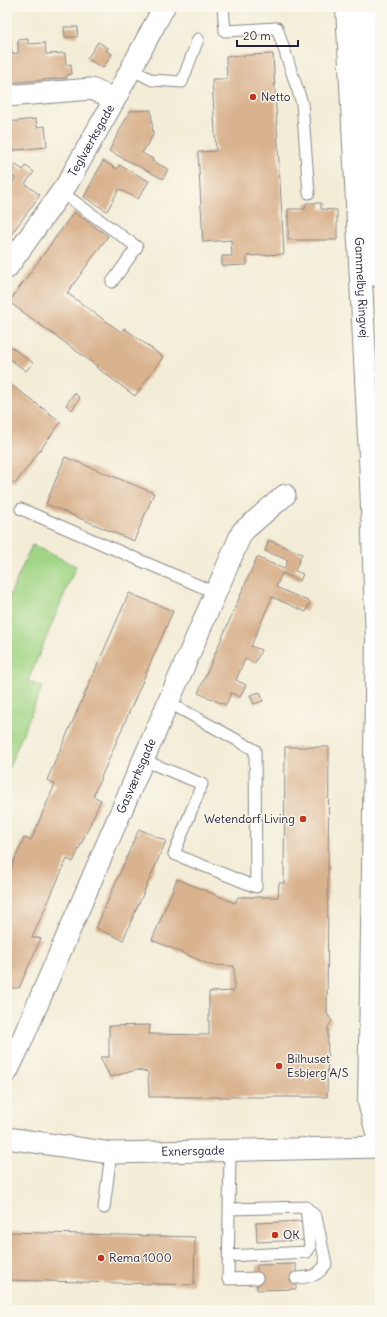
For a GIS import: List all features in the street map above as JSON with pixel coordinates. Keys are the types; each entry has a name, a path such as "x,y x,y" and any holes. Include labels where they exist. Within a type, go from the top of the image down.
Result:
{"street":[{"name":"Teglværksgade","path":"7,268 71,178 164,7"},
{"name":"Gammelby Ringvej","path":"347,7 370,457 377,639 369,1102 380,1144"},
{"name":"Gammelby Ringvej","path":"368,7 380,277"},
{"path":"7,96 91,89 115,99"},
{"name":"Gasværksgade","path":"7,1072 13,1044 143,760 242,532 285,495"},
{"name":"Exnersgade","path":"7,1138 111,1153 380,1147"}],"lane":[{"path":"223,7 225,31 277,28 302,104 309,194"},
{"path":"131,69 152,80 182,82 198,39"},
{"path":"61,192 137,247 112,282"},
{"path":"21,509 216,592"},
{"path":"143,760 202,784 174,854 256,887 255,750 168,702"},
{"path":"230,1151 228,1279 257,1278"},
{"path":"104,1208 111,1153"},
{"path":"229,1210 306,1207 316,1217 326,1264 320,1273 309,1277 296,1278"},
{"path":"229,1256 307,1252 310,1247 306,1207"}],"green space":[{"path":"32,545 76,566 28,681 42,687 7,772 7,602"}],"building":[{"path":"64,27 78,27 77,37 65,37"},
{"path":"7,30 10,30 12,54 18,53 18,40 28,39 28,44 45,43 46,54 65,53 66,65 71,64 72,74 67,75 67,78 7,83"},
{"path":"98,42 108,48 106,51 112,54 103,68 87,59"},
{"path":"273,54 284,254 247,256 247,265 222,266 222,256 232,256 231,240 203,242 198,152 216,151 212,79 227,79 226,56"},
{"path":"151,110 153,135 142,153 153,159 152,161 168,169 163,179 109,151 130,111"},
{"path":"36,119 37,127 45,126 47,147 7,151 7,122"},
{"path":"103,161 117,169 119,165 149,181 138,199 119,189 107,211 84,197"},
{"path":"16,165 23,170 26,166 34,172 25,184 40,195 7,240 7,189 15,178 9,174"},
{"path":"306,203 321,203 321,209 337,210 337,240 288,240 288,209 305,209"},
{"path":"74,212 108,236 67,293 121,332 124,328 163,357 135,396 96,367 97,366 9,302"},
{"path":"7,344 33,363 26,371 7,357"},
{"path":"10,384 61,422 15,484 7,478 7,388"},
{"path":"74,393 80,398 72,410 66,405"},
{"path":"65,457 154,493 134,541 46,504"},
{"path":"269,540 302,554 295,571 303,574 300,581 282,573 276,587 310,602 306,612 272,597 251,646 261,650 255,663 245,659 236,680 246,685 240,697 231,693 226,705 198,693 257,557 284,569 288,560 265,551"},
{"path":"129,593 173,611 93,796 101,800 73,862 67,859 32,938 41,938 19,988 7,988 7,877 24,838 31,840 55,784 47,780"},
{"path":"260,692 263,701 254,704 250,695"},
{"path":"285,747 329,747 327,1014 332,1021 328,1027 327,1097 149,1097 148,1072 137,1070 110,1077 100,1057 109,1057 109,1026 150,1025 149,1034 209,1035 209,992 234,991 234,966 211,965 152,940 177,879 235,903 238,897 278,897 279,883 284,883"},
{"path":"139,829 166,841 123,940 96,928"},
{"path":"303,1221 304,1240 257,1242 256,1223"},
{"name":"Rema 1000","path":"7,1232 195,1237 194,1285 7,1280"},
{"path":"296,1264 296,1289 257,1290 257,1265"}],"place":[{"name":"Netto","path":"253,97"},
{"name":"Wetendorf Living","path":"303,819"},
{"name":"Bilhuset Esbjerg A/S","path":"279,1066"},
{"name":"OK","path":"275,1235"},
{"name":"Rema 1000","path":"101,1258"}]}
